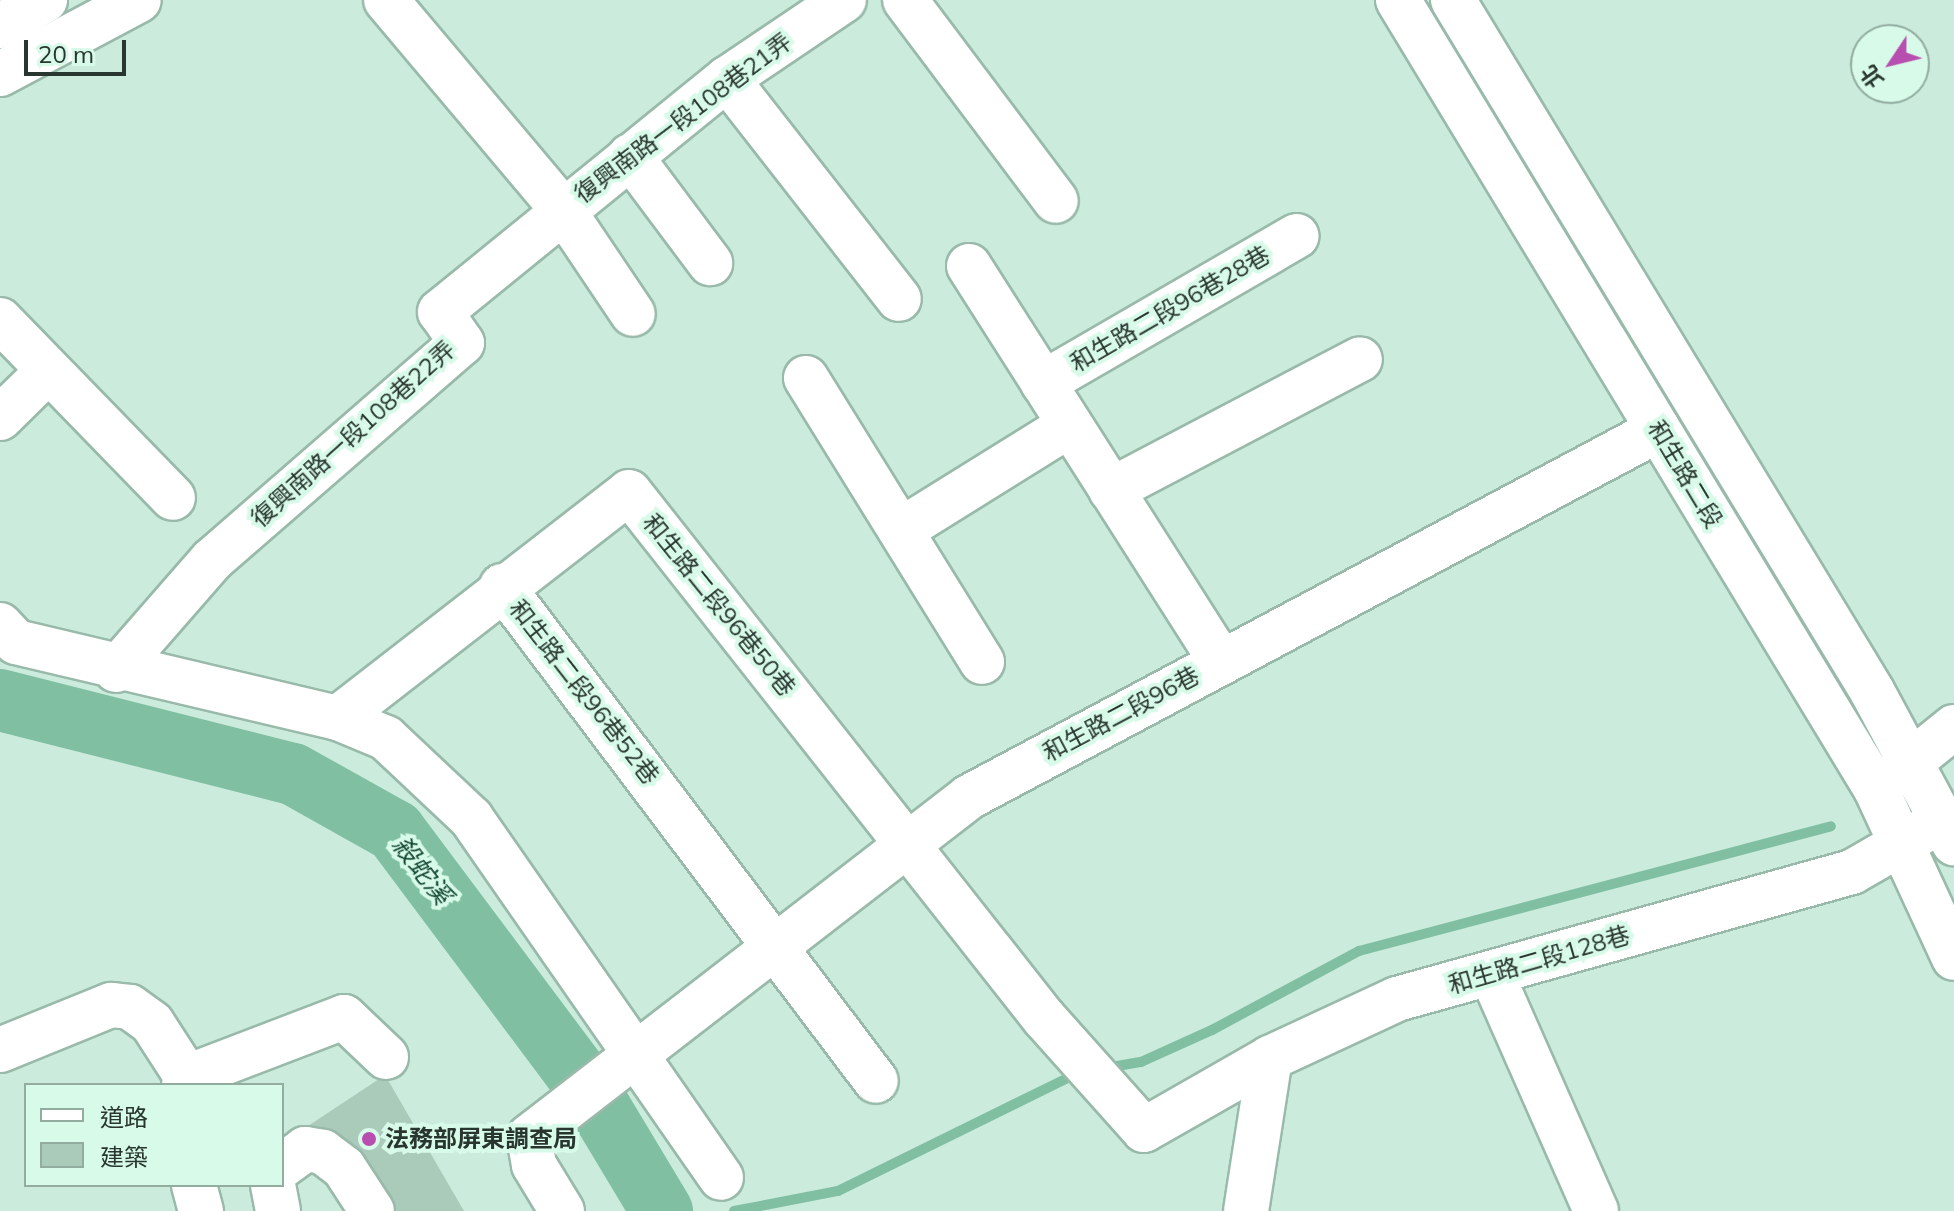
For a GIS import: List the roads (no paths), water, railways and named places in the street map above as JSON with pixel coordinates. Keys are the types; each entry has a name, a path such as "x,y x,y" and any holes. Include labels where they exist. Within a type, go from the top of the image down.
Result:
{"street":[{"path":"0,26 45,0"},
{"path":"0,74 139,0"},
{"path":"386,0 563,210 633,314"},
{"name":"復興南路一段108巷21弄","path":"563,210 727,79 844,0"},
{"path":"905,0 1056,201"},
{"name":"和生路二段","path":"1453,0 1913,766 1949,831"},
{"name":"和生路二段","path":"1412,5 1658,430 1876,789 1903,837 1954,958"},
{"path":"727,79 899,299"},
{"path":"630,156 710,263"},
{"name":"復興南路一段108巷22弄","path":"116,670 212,560 462,343 440,312 563,210"},
{"name":"和生路二段96巷28巷","path":"1043,383 1297,236"},
{"name":"和生路二段96巷28巷","path":"969,266 1221,662"},
{"path":"0,320 173,498"},
{"path":"1111,490 1360,359"},
{"path":"0,418 48,371"},
{"path":"806,378 982,662"},
{"path":"901,530 1070,425"},
{"name":"和生路二段96巷","path":"562,1211 534,1165 529,1137 969,797 1658,430"},
{"name":"和生路二段96巷50巷","path":"502,586 629,492 908,842"},
{"name":"和生路二段96巷52巷","path":"338,718 502,586 780,944 876,1081"},
{"path":"8,633 116,670 338,718 386,738 471,818 630,1056 721,1178"},
{"path":"1876,789 1913,766 1954,727"},
{"name":"和生路二段128巷","path":"908,842 1044,1018 1087,1058 1131,1118 1397,999 1492,975 1852,872 1903,837 1949,831"},
{"path":"1492,975 1596,1211"},
{"path":"0,1050 121,1006 152,1023 186,1081 344,1017 386,1057"},
{"path":"1246,1211 1270,1058"},
{"path":"284,1165 305,1149 323,1152 344,1168 372,1211"},
{"path":"195,1187 201,1211"},
{"path":"273,1187 278,1211"}],"waterway":[{"name":"殺蛇溪","path":"0,700 293,774 395,831 591,1093 662,1211"},
{"path":"1106,1068 1141,1062 1212,1030 1359,951 1831,826"},
{"path":"734,1211 838,1191 1078,1073"}],"place":[{"name":"法務部屏東調查局","path":"369,1139"}]}
